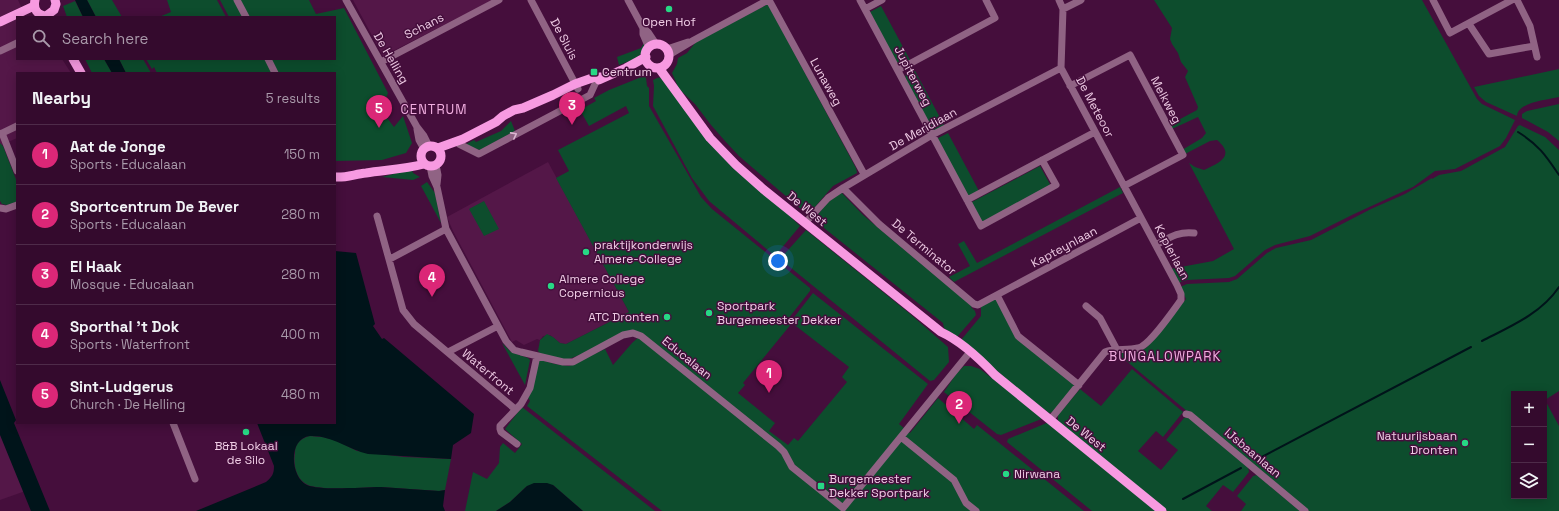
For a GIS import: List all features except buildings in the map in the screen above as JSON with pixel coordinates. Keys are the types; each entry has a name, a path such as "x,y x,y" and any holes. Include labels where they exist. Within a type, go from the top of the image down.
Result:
{"main road":[{"path":"36,6 41,15 50,16 59,1"},
{"path":"26,16 36,6"},
{"path":"0,22 36,6"},
{"path":"0,28 16,20"},
{"path":"336,177 351,176 396,168 408,168 461,142 496,122 511,117 523,108 553,95 562,95 595,77 599,80 626,68 633,68 647,60 653,46 662,45 668,52 663,66 655,68 647,60"},
{"path":"74,60 80,72"},
{"name":"De West","path":"663,66 676,89 710,138 736,165 941,332 951,337 968,354 982,362 995,375 1162,511"},
{"path":"336,172 350,171 364,173"}],"street":[{"path":"237,0 245,16"},
{"name":"De Helling","path":"346,0 417,127 431,156"},
{"name":"Schans","path":"381,62 500,0"},
{"name":"De Sluis","path":"531,0 576,86"},
{"path":"628,0 643,28 648,32 653,46"},
{"path":"668,52 694,40 769,0"},
{"name":"Lunaweg","path":"769,0 864,174"},
{"name":"Jupiterweg","path":"860,0 981,226 1056,185 1042,160"},
{"path":"865,9 882,0"},
{"path":"898,70 995,18 986,0"},
{"path":"1058,0 1063,9 1081,0"},
{"path":"1433,0 1450,33 1512,0"},
{"path":"1518,0 1530,26 1537,57"},
{"name":"De Meteoor","path":"1063,9 1061,68 1141,218"},
{"path":"1469,24 1489,54 1534,46"},
{"path":"0,51 16,43"},
{"name":"Melkweg","path":"1070,86 1130,55 1183,155 1124,186"},
{"path":"268,60 274,72"},
{"name":"De Meridiaan","path":"806,223 828,198 864,174 932,135 1061,68"},
{"path":"461,142 479,154 590,95 599,80"},
{"path":"16,126 1,134 16,169"},
{"path":"967,200 1095,132"},
{"name":"Educalaan","path":"431,156 432,176 437,186 446,229 506,341 514,350 563,362 573,362 623,335 633,333 641,336 778,446 784,452 792,468 843,508 968,354"},
{"name":"De Terminator","path":"843,188 879,224 974,304 982,304 997,296"},
{"path":"0,208 6,209 16,205"},
{"name":"Waterfront","path":"377,216 403,310 408,317 414,324 515,409"},
{"name":"Keplerlaan","path":"1050,420 1104,352 1139,348 1147,343 1181,300 1181,294 1141,218"},
{"name":"Kapteynlaan","path":"997,296 1141,218"},
{"path":"390,259 446,229"},
{"path":"1156,245 1184,231 1194,233"},
{"path":"997,296 1018,336 1079,385"},
{"path":"1086,306 1100,318 1117,350"},
{"name":"Waterfront","path":"448,352 498,326"},
{"path":"517,444 500,429 500,426 521,404 530,388 536,356"},
{"name":"IJsbaanlaan","path":"1186,414 1190,415 1305,511"},
{"path":"173,424 195,479"},
{"path":"901,437 954,480 966,503 976,511"}],"shaded area":[{"path":"0,0 18,0 26,16 16,16 16,60 63,60 70,72 16,72 16,138 0,146"},
{"path":"75,0 87,0 95,16 83,16"},
{"path":"353,0 493,0 383,56"},
{"path":"105,60 120,60 126,72 111,72"},
{"path":"548,162 629,312 566,344 560,343 550,335 543,336 540,340 537,339 524,345 516,340 512,342 447,217"},
{"path":"336,251 356,253 375,324 373,326 382,339 384,338 474,414 471,433 453,445 451,459 368,454 332,440 318,436 310,436 303,438 298,443 295,450 294,458 297,474 301,481 307,485 322,488 381,487 439,491 445,490 443,506 445,511 196,511 266,482 273,473 274,466 257,424 336,424"},
{"path":"0,380 16,420 14,423 50,511 31,511 0,435"},
{"path":"0,414 31,489 0,500"},
{"path":"534,483 547,483 553,485 583,511 496,511 510,502 527,486"}],"green space":[{"path":"87,0 112,0 121,16 95,16"},
{"path":"167,0 217,0 225,16 161,16 171,12"},
{"path":"220,0 309,0 316,14 344,8 388,93 381,110 394,127 403,116 412,143 406,153 382,160 336,161 336,72 156,72 154,67 152,69 147,60 336,60 336,16 228,16"},
{"path":"1154,0 1422,0 1477,99 1482,104 1515,120 1500,146 1455,169 1435,171 1413,187 1310,236 1275,245 1265,250 1235,276 1229,278 1187,280 1178,283 1170,269 1213,261 1234,249 1189,163 1204,170 1215,165 1220,162 1225,155 1223,146 1217,140 1210,141 1185,154 1182,150 1202,138 1206,133 1198,117 1172,129 1169,125 1197,110 1198,107 1185,77 1188,71 1181,62 1170,39 1172,28"},
{"path":"75,1 82,16 67,16 63,6"},
{"path":"768,4 856,168 857,173 833,186 808,215 739,156 711,125 695,104 679,89 672,73 677,64 678,58 687,53 696,42"},
{"path":"881,6 910,60 901,64 896,63 870,12"},
{"path":"644,43 642,52 636,58 619,65 617,57 641,48"},
{"path":"86,60 105,60 111,72 92,72"},
{"path":"120,60 144,60 150,72 126,72"},
{"path":"913,67 945,127 933,133 905,79 906,73"},
{"path":"1559,69 1559,97 1534,102 1522,108 1517,116 1486,102 1479,96 1474,87"},
{"name":"Sportpark Burgemeester Dekker","path":"644,76 646,78 647,86 649,88 649,106 701,197 712,209 810,288 810,291 788,319 791,321 813,293 928,384 899,424 910,433 938,398 974,429 977,425 1084,511 662,511 527,406 530,401 528,398 537,359 569,366 605,349 613,365 642,334 640,332 569,359 556,359 544,356 538,351 540,340 547,334 560,343 566,344 629,312 556,178 569,171 558,150 629,113 626,106 589,126 580,110 596,101 594,98 609,90","holes":["792,323 849,367 842,377 847,382 798,441 794,438 788,445 769,431 775,423 738,393 745,385 743,383"]},
{"path":"662,77 695,123 800,226 775,256 709,201 692,178 653,106 653,80"},
{"path":"1559,104 1559,141 1548,132 1522,118 1522,114 1527,111"},
{"path":"511,121 515,131 480,150 464,145 474,140 476,142 501,131"},
{"path":"1520,125 1545,137 1559,150 1559,391 1547,399 1547,391 1511,391 1511,499 1547,499 1547,404 1559,426 1559,511 1308,511 1119,355 1118,352 1136,351 1146,348 1186,299 1180,287 1187,284 1229,282 1237,279 1267,253 1276,248 1311,240 1371,209 1405,194 1432,178 1439,175 1461,171 1505,147"},
{"path":"948,133 979,191 967,197 936,139"},
{"path":"0,143 3,146 16,179 16,202 7,205 2,204 0,201"},
{"path":"1040,166 1051,186 980,223 970,203"},
{"path":"412,169 413,173 420,177 413,180 382,177"},
{"path":"427,182 435,193 441,223 421,186"},
{"path":"1120,187 1123,193 954,282 949,277 970,266 958,244 964,241 977,263"},
{"path":"841,192 863,215 972,306 971,307 975,311 976,315 957,337 944,328 943,323 814,220 826,204"},
{"path":"484,201 499,229 484,236 469,209"},
{"path":"806,230 909,313 948,347 949,362 934,380 930,381 780,259"},
{"path":"996,299 1017,338 1075,386 1053,412 1049,413 1024,394 961,340 981,316 981,306"},
{"path":"502,343 511,352 530,360 525,385"},
{"path":"964,366 971,366 980,369 1044,418 1001,435 997,434 944,392 956,374"},
{"path":"1132,369 1183,412 1163,437 1156,431 1138,451 1161,470 1178,450 1166,440 1184,418 1188,417 1248,467 1249,472 1233,492 1223,485 1206,506 1212,511 1167,511 1058,422 1058,415 1080,389 1101,406"},
{"path":"522,407 655,511 583,511 553,485 527,486 510,502 496,511 465,511 473,472 487,479 499,463 500,447 503,443 515,453 522,444 505,429"},
{"path":"1049,422 1158,511 1092,511 1007,442 1008,439"},
{"path":"309,436 335,440 357,451 404,457 451,459 445,490 439,491 381,487 323,488 308,485 298,476 294,457 297,444"},
{"path":"1257,475 1300,511 1241,511 1246,504 1237,496 1253,476"}],"waterway":[{"path":"1518,132 1542,151 1559,175"},
{"path":"1482,341 1524,319 1534,312 1543,305 1559,287"},
{"path":"1256,460 1471,347"},
{"path":"1183,499 1241,468"}],"place":[{"name":"Open Hof","path":"669,9"},
{"name":"Centrum","path":"594,72"},
{"name":"El Haak","path":"572,125"},
{"name":"Sint-Ludgerus","path":"379,128"},
{"name":"praktijkonderwijs Almere-College","path":"586,252"},
{"name":"Almere College Copernicus","path":"551,286"},
{"name":"Sporthal 't Dok","path":"432,297"},
{"name":"Sportpark Burgemeester Dekker","path":"709,313"},
{"name":"ATC Dronten","path":"667,317"},
{"name":"Aat de Jonge","path":"769,393"},
{"name":"Sportcentrum De Bever","path":"959,424"},
{"name":"B&B Lokaal de Silo","path":"246,432"},
{"name":"Natuurijsbaan Dronten","path":"1465,443"},
{"name":"Nirwana","path":"1006,474"},
{"name":"Burgemeester Dekker Sportpark","path":"821,486"}],"district":[{"name":"CENTRUM","path":"434,109"},
{"name":"BUNGALOWPARK","path":"1165,356"}]}
